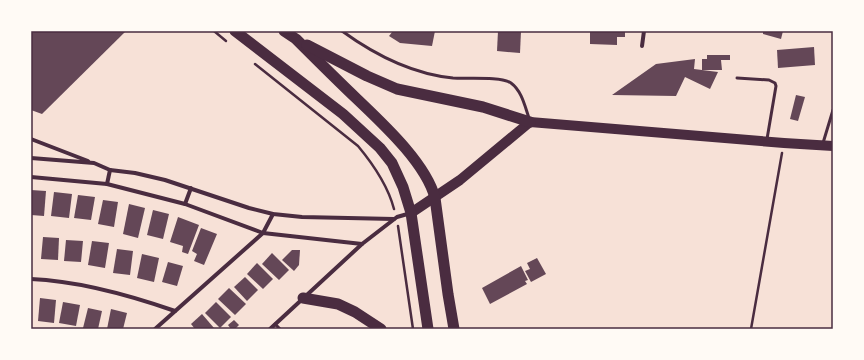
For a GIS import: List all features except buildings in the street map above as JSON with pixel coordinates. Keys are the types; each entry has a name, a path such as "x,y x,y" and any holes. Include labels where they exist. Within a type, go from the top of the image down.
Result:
{"highway":[{"path":"235,31 343,114 380,148 392,163 403,187 411,213 428,329"},
{"path":"284,31 296,39 367,76 397,89 483,107 530,122"},
{"path":"296,39 373,114 411,155 433,189 454,329"},
{"path":"302,298 338,304 355,312 381,329"}],"main road":[{"path":"411,213 460,180 530,122 833,146"}],"street":[{"path":"642,46 644,31"},
{"path":"31,139 110,170 135,173 191,188 249,208 273,214 302,217 396,218"},
{"path":"31,158 94,163"},
{"path":"107,184 110,170"},
{"path":"31,177 107,184 185,204 262,233 362,244"},
{"path":"185,204 191,188"},
{"path":"270,329 362,244 396,218 411,213"},
{"path":"155,329 262,233 273,214"},
{"path":"31,279 84,286 132,296 175,311"}],"lane":[{"path":"342,31 357,42 388,59 413,70 452,78 501,80 511,83 523,100 530,122"},
{"path":"737,78 769,80 775,83 776,86 766,141"},
{"path":"822,145 833,110"},
{"path":"275,324 280,329"}],"path":[{"path":"214,31 227,41"},
{"path":"251,60 358,146 369,159 377,172 392,203 396,218 413,329"},
{"path":"751,329 784,143"}]}
